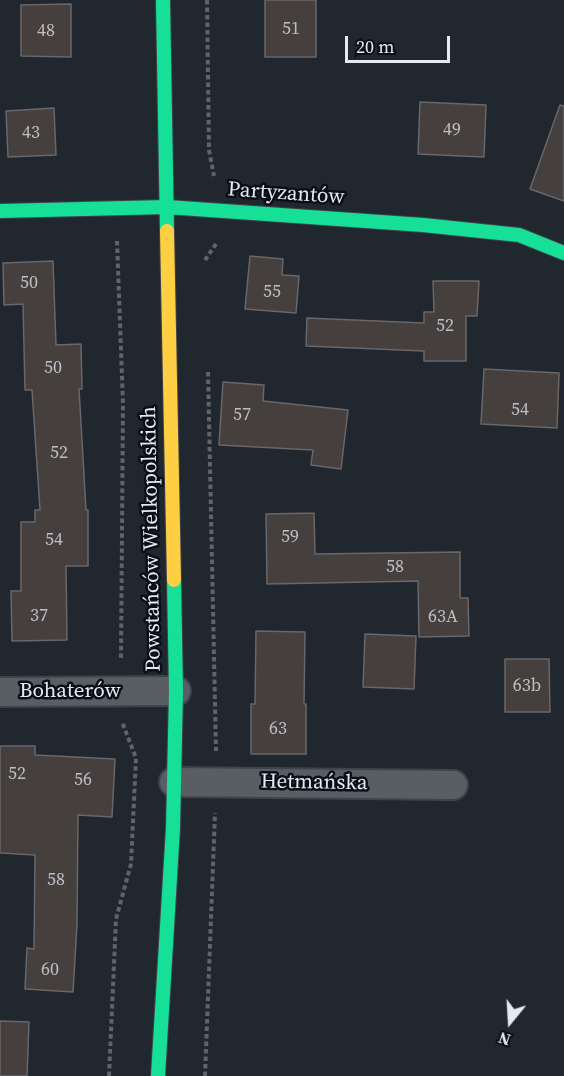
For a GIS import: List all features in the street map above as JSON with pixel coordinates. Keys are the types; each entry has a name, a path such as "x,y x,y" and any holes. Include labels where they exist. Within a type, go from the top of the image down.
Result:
{"street":[{"name":"Powstańców Wielkopolskich","path":"158,1076 166,960 176,691 163,0"},
{"name":"Partyzantów","path":"0,210 167,207 423,225 519,235 564,254"},
{"name":"Bohaterów","path":"0,692 176,691"},
{"name":"Hetmańska","path":"174,782 453,785"}],"path":[{"path":"205,271 204,259 222,235 222,211 209,150 207,0"},
{"path":"109,1076 116,919 131,864 136,758 120,716 119,692 123,638 123,404 117,231"},
{"path":"205,1076 216,782 207,366"}],"building":[{"path":"265,0 316,0 316,57 265,57"},
{"path":"71,4 71,57 21,56 21,5"},
{"path":"420,102 486,105 484,157 418,154"},
{"path":"560,105 564,106 564,201 530,189"},
{"path":"54,108 56,155 8,157 6,111"},
{"path":"250,256 283,259 282,275 299,276 296,313 245,309"},
{"path":"53,261 56,345 81,344 82,389 79,389 86,510 88,510 88,566 66,566 67,640 12,641 11,591 21,591 21,522 35,522 35,510 40,510 32,390 25,390 23,304 4,305 3,263"},
{"path":"433,281 479,281 477,316 466,316 466,361 424,361 424,351 306,346 307,318 424,323 424,312 434,312"},
{"path":"484,369 559,373 557,428 481,424"},
{"path":"223,382 264,385 263,401 348,410 341,469 311,465 313,450 219,445"},
{"path":"314,513 315,554 460,552 460,598 468,598 469,636 419,637 418,581 267,584 266,514"},
{"path":"256,631 305,632 306,754 251,754 251,704 255,704"},
{"path":"365,634 416,636 414,689 363,687"},
{"path":"505,659 549,659 550,712 505,712"},
{"path":"0,746 35,746 35,755 115,759 112,817 78,815 77,924 73,992 25,989 27,948 34,949 35,855 0,853"},
{"path":"0,1021 29,1022 27,1076 0,1076"}],"traffic: fast":[{"path":"163,0 167,231"},
{"path":"0,211 167,207 423,225 519,235 564,253"},
{"path":"158,1076 173,828 176,691 174,580"}],"traffic: slow":[{"path":"167,231 174,580"}]}
